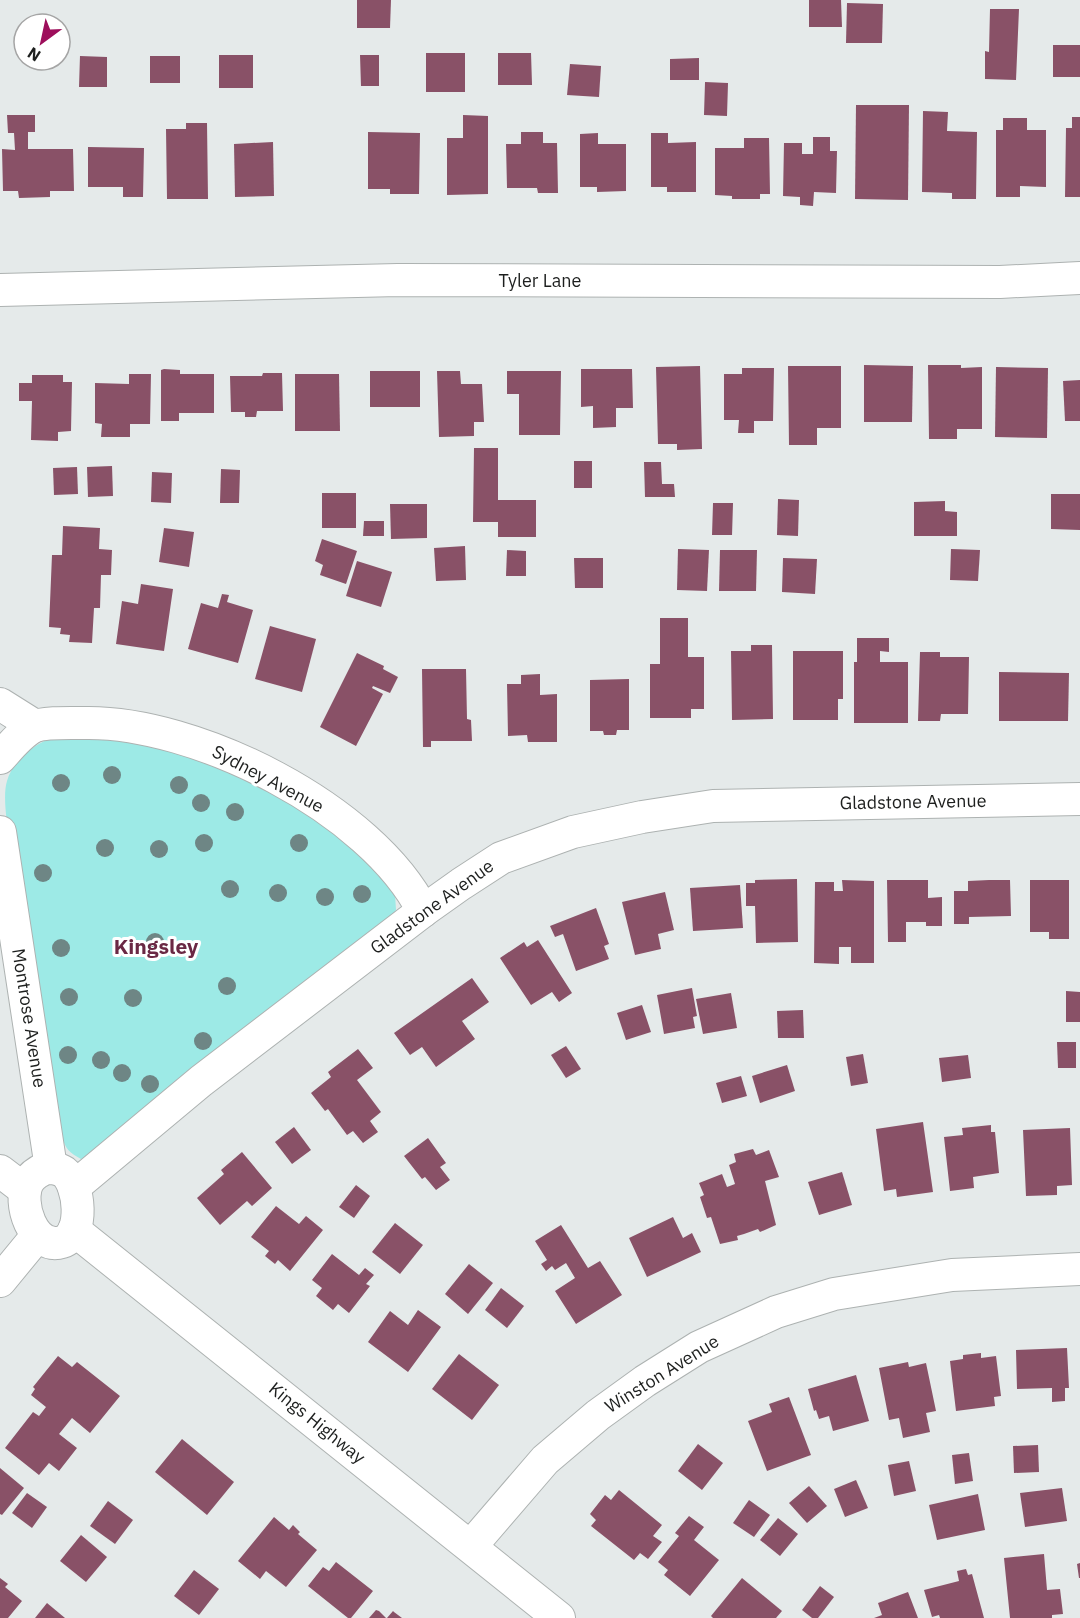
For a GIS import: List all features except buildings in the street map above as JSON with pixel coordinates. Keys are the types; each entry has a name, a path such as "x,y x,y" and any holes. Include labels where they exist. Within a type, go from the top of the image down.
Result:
{"street":[{"name":"Tyler Lane","path":"0,290 398,280 1000,282 1080,278"},
{"path":"0,704 35,726 0,758"},
{"name":"Sydney Avenue","path":"35,726 95,723 145,729 202,744 245,762 327,809 366,840 399,872 413,891 423,911"},
{"name":"Gladstone Avenue","path":"63,1178 201,1081 423,911 501,858 573,832 642,817 724,806 1080,800"},
{"name":"Montrose Avenue","path":"0,832 63,1178"},
{"path":"46,1168 63,1178 78,1215 69,1238 62,1242 52,1243 37,1236 31,1227 24,1190 28,1180 46,1168"},
{"path":"0,1171 24,1190"},
{"name":"Kings Highway","path":"74,1230 559,1618"},
{"path":"0,1281 37,1236"},
{"name":"Winston Avenue","path":"471,1546 545,1460 598,1415 645,1381 699,1347 776,1312 834,1294 952,1275 1080,1269"}],"shaded area":[{"path":"51,738 128,739 180,750 290,799 371,864 395,894 396,910 391,918 88,1157 81,1159 68,1150 62,1136 5,803 7,781 14,767 30,750"}],"district":[{"name":"Kingsley","path":"156,947"}]}
